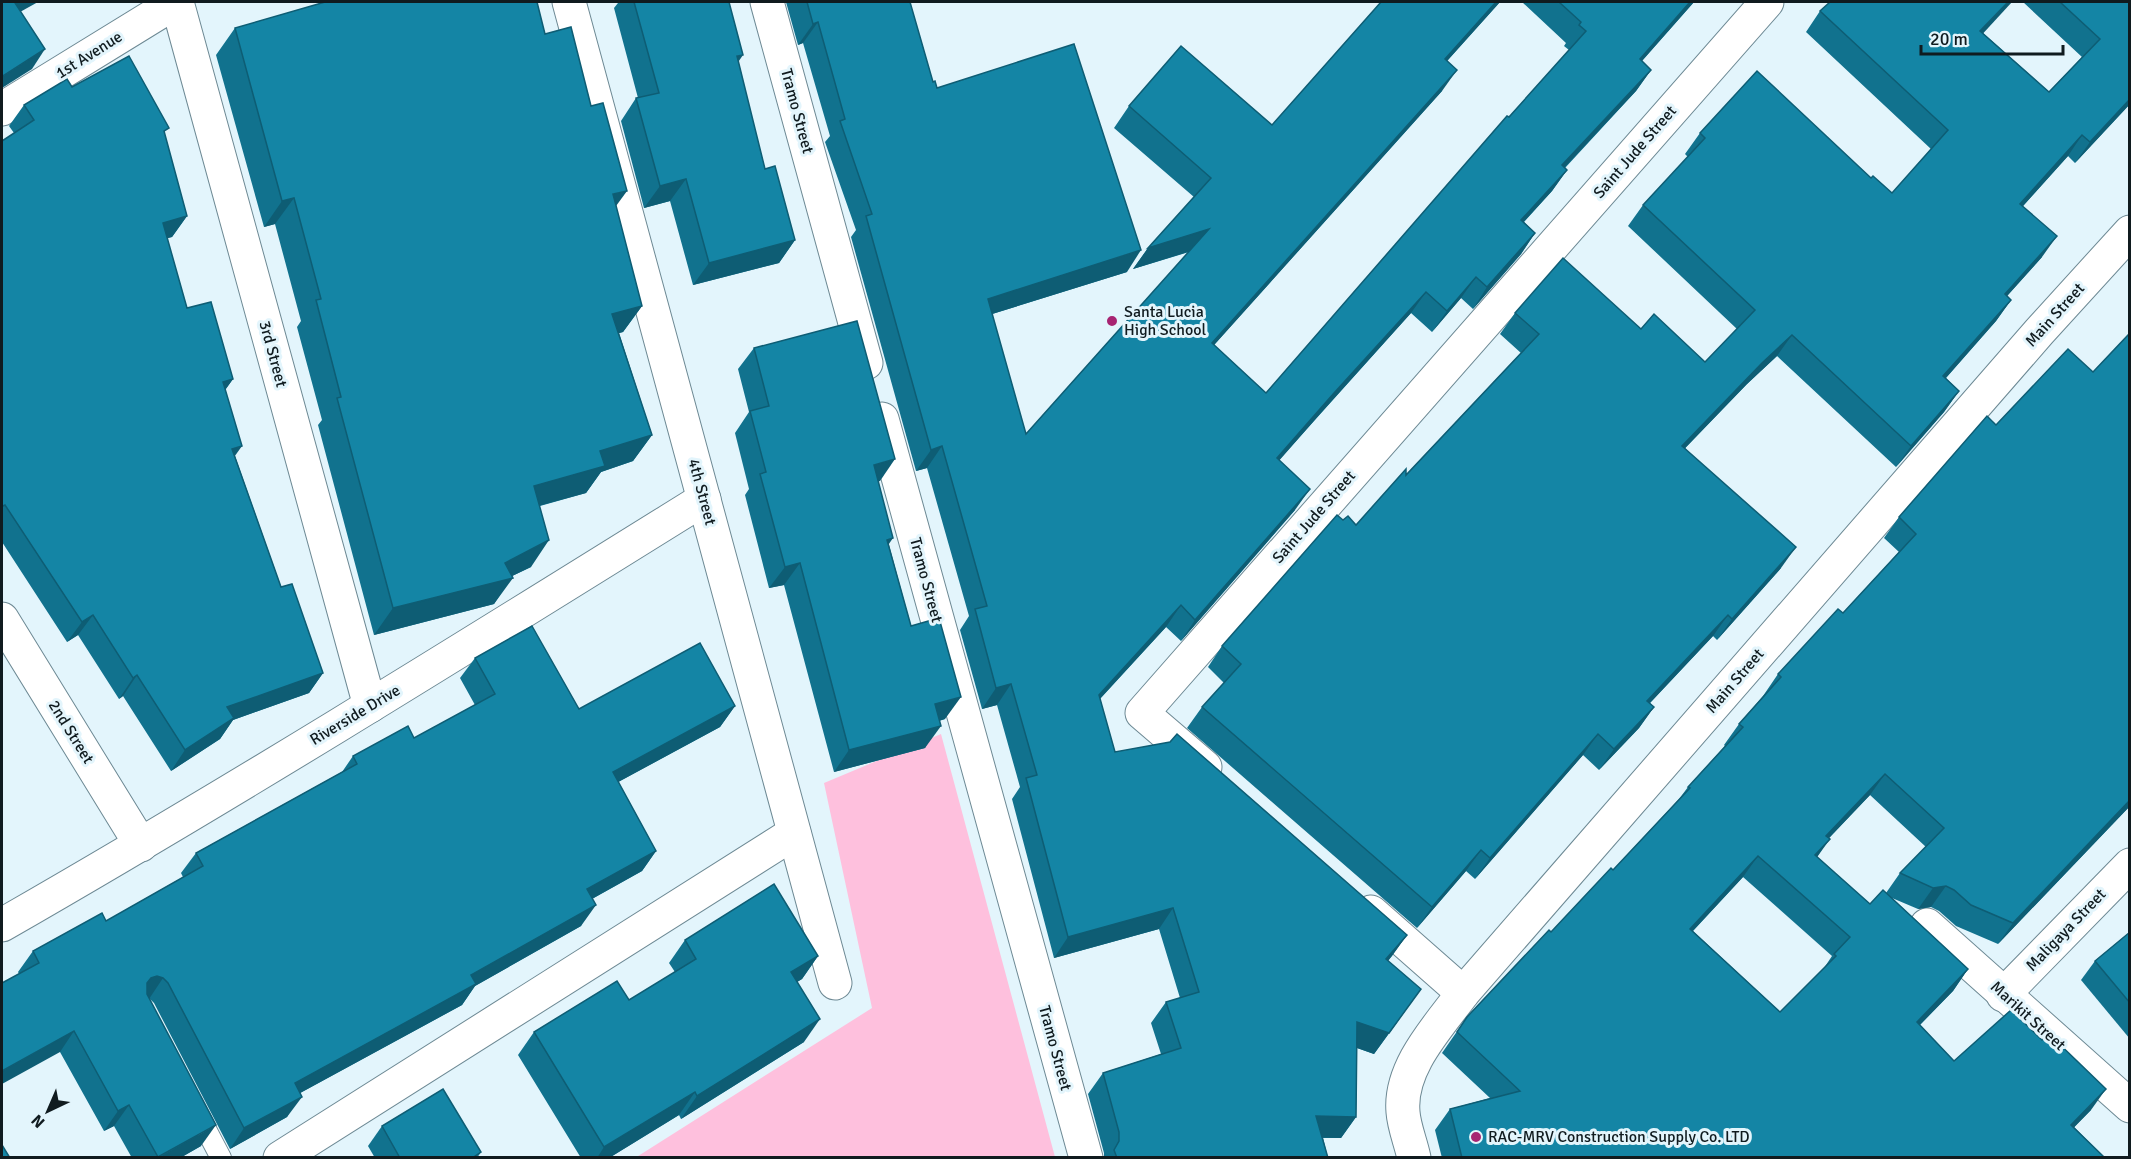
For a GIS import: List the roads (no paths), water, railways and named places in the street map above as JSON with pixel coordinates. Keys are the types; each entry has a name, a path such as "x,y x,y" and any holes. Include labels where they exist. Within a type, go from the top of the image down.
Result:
{"street":[{"name":"1st Avenue","path":"2,109 176,2"},
{"name":"3rd Street","path":"176,2 370,706"},
{"name":"4th Street","path":"569,2 835,983"},
{"name":"Tramo Street","path":"767,2 1086,1158"},
{"name":"Saint Jude Street","path":"1232,790 1142,712 1767,2"},
{"name":"Main Street","path":"1414,1158 1403,1111 1406,1083 1420,1052 1463,993 2039,332 2130,232"},
{"name":"Riverside Drive","path":"2,925 141,845 704,499"},
{"name":"2nd Street","path":"2,620 141,845"},
{"path":"280,1158 794,833"},
{"name":"Maligaya Street","path":"2003,995 2130,865"},
{"path":"1347,891 1463,993"},
{"name":"Marikit Street","path":"1927,925 2130,1106"}],"lane":[{"path":"188,1094 221,1158"}],"place":[{"name":"Santa Lucia High School","path":"1112,321"},
{"name":"RAC-MRV Construction Supply Co. LTD","path":"1476,1137"}]}
